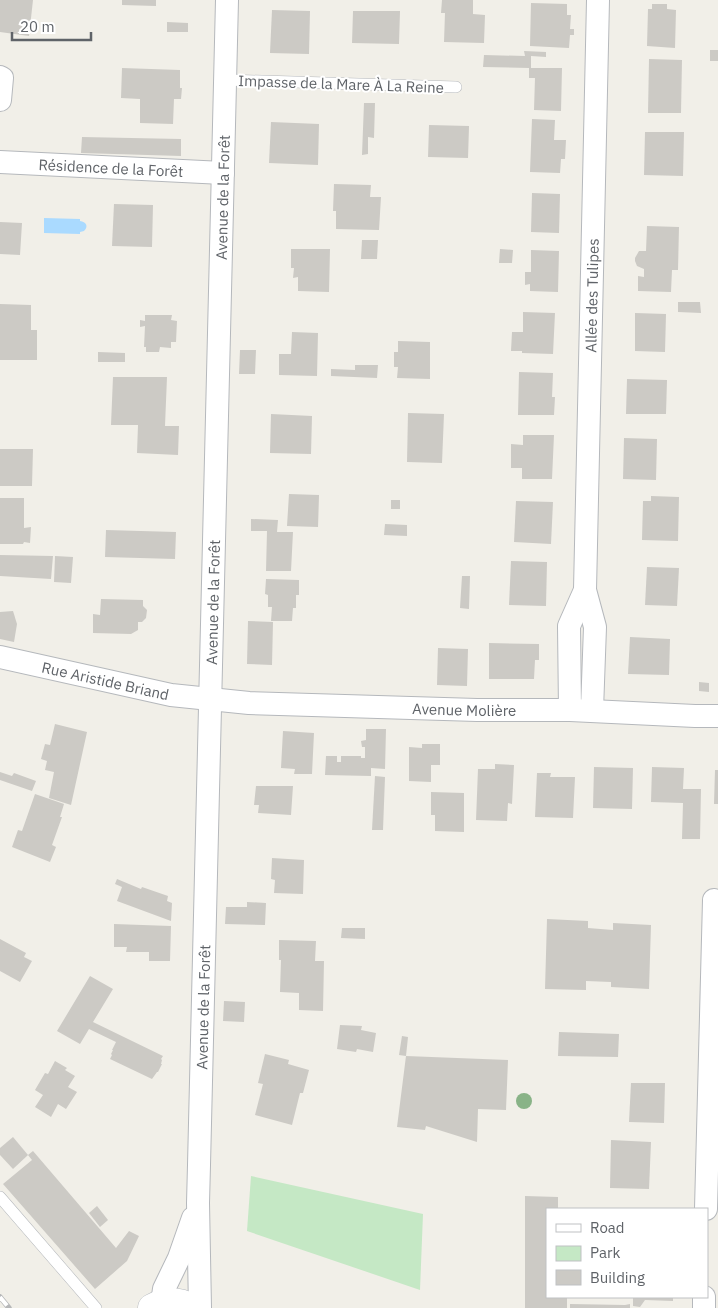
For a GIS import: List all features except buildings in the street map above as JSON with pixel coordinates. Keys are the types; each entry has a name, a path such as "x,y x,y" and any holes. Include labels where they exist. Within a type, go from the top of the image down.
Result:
{"main road":[{"path":"157,1306 172,1302 183,1303 192,1308"}],"street":[{"name":"Avenue de la Forêt","path":"200,1308 198,1203 227,0"},
{"name":"Allée des Tulipes","path":"592,710 595,628 585,590 598,0"},
{"path":"0,77 2,78 0,100"},
{"name":"Résidence de la Forêt","path":"0,162 223,172"},
{"name":"Allée des Tulipes","path":"570,710 569,626 585,590"},
{"name":"Rue Aristide Briand","path":"0,657 171,695 210,699"},
{"name":"Avenue Molière","path":"210,699 249,703 457,710 592,710 718,716"},
{"path":"710,1195 714,900"},
{"name":"Avenue de la Forêt","path":"157,1306 179,1258 198,1203"}],"lane":[{"name":"Impasse de la Mare À La Reine","path":"226,80 456,87"},
{"path":"0,1197 96,1308"}],"green space":[{"path":"251,1176 423,1214 420,1290 247,1231"}],"water":[{"path":"44,218 80,219 87,226 80,234 44,233"}],"railway":[{"path":"0,1297 9,1308"}]}
